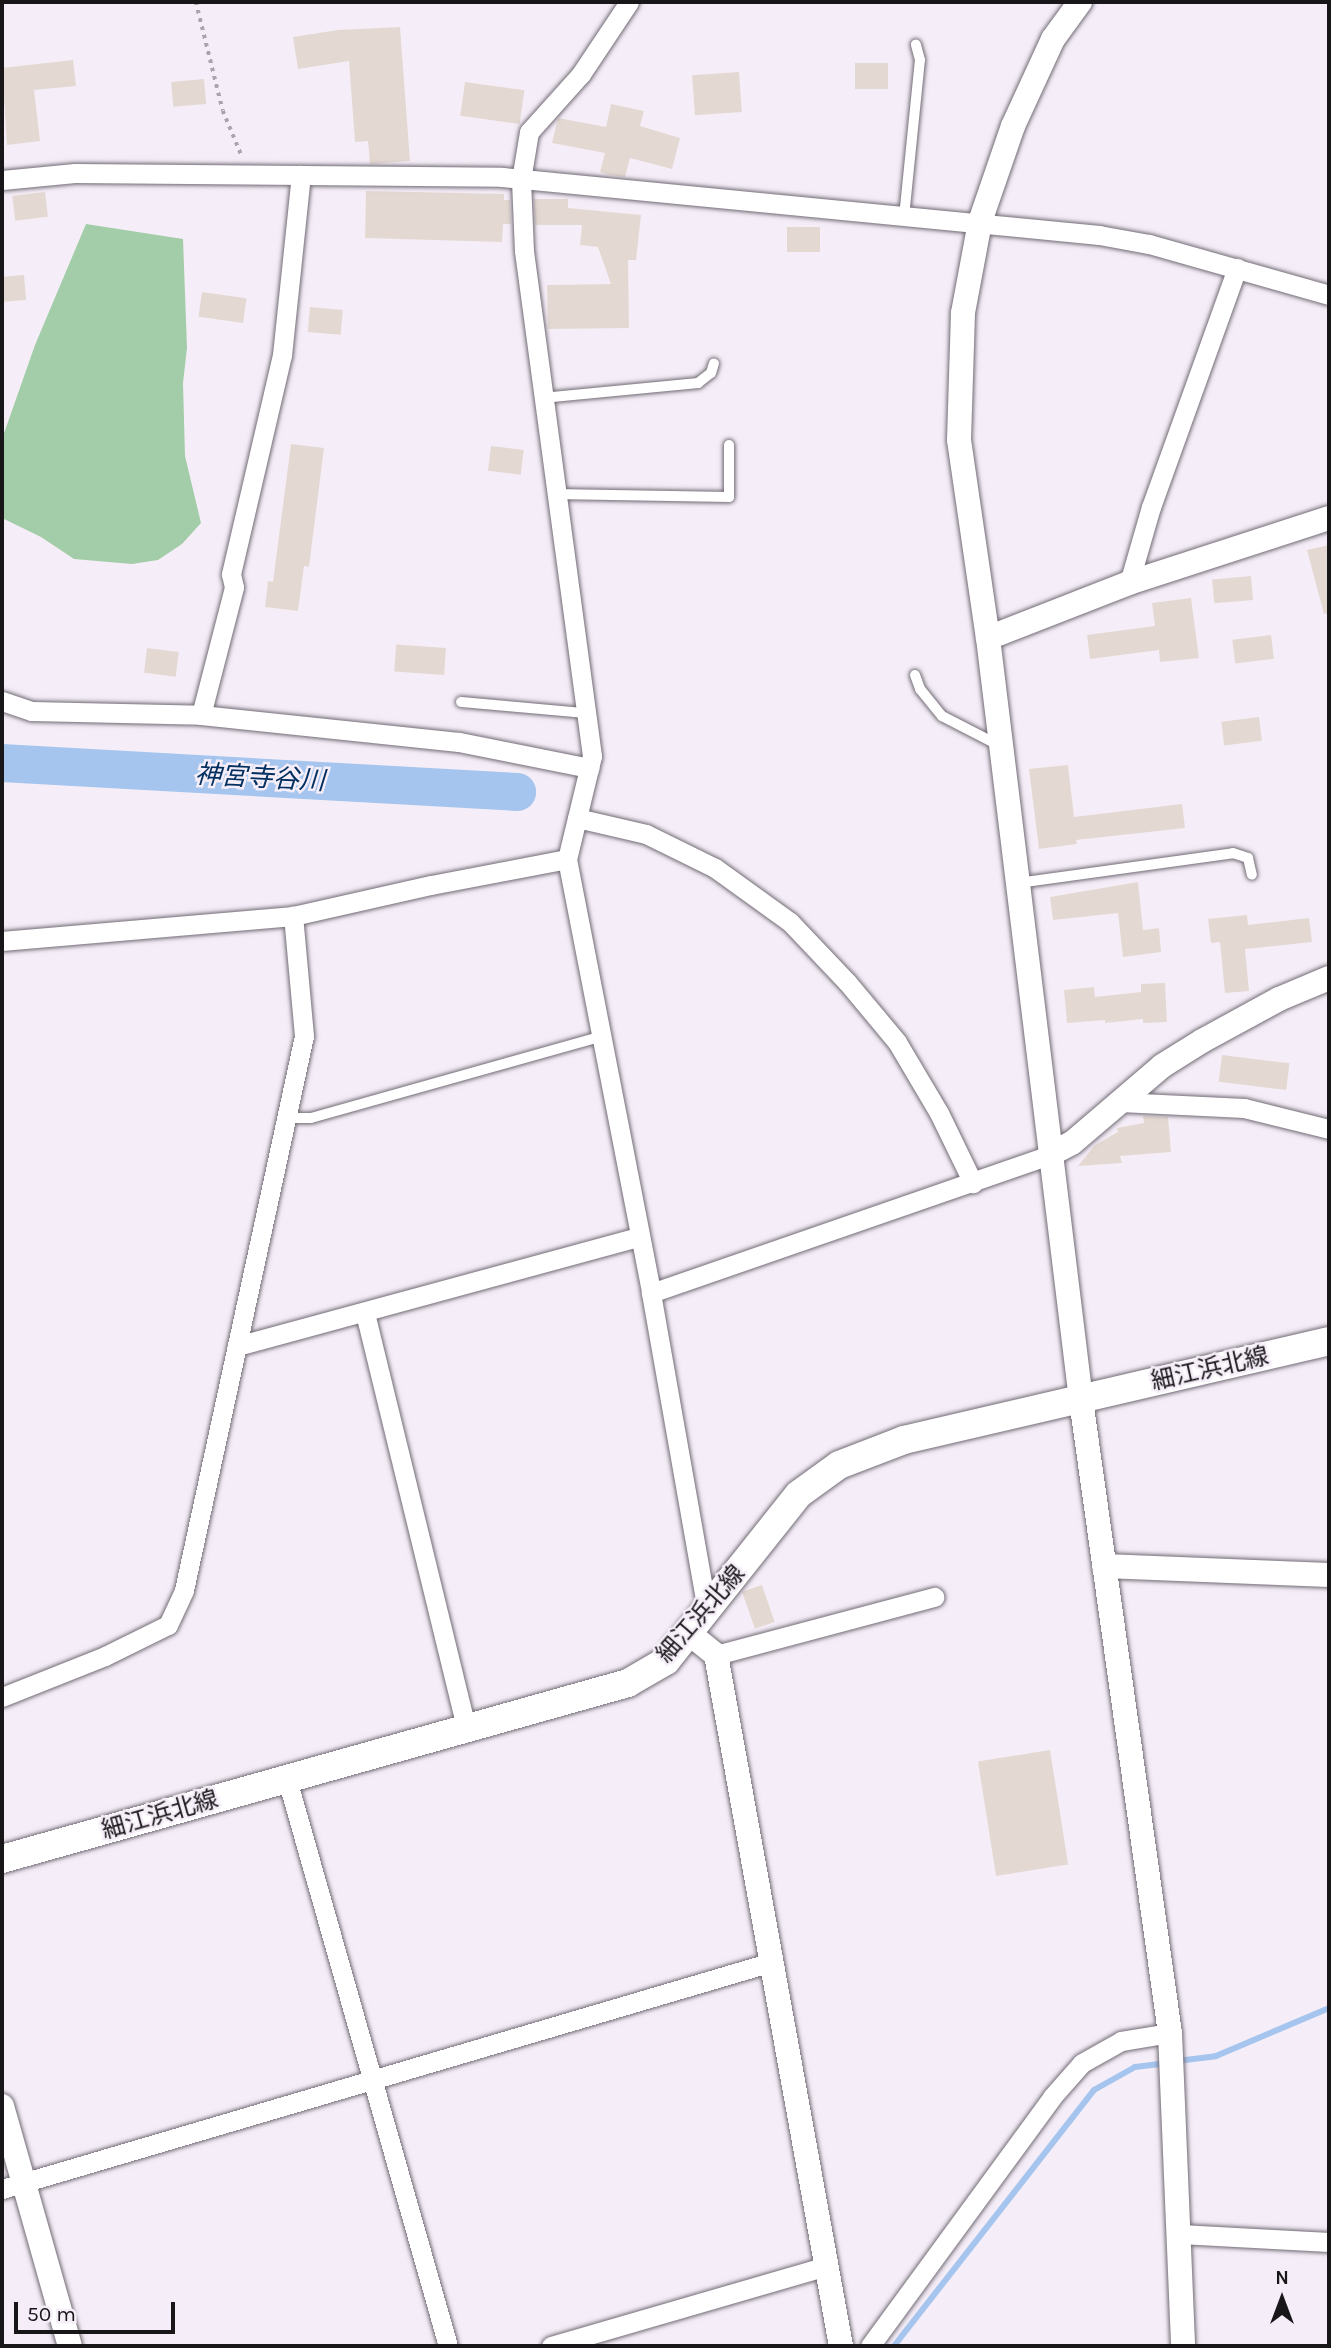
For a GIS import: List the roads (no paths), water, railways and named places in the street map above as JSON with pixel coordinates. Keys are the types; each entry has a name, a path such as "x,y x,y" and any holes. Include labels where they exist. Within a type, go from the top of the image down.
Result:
{"main road":[{"name":"細江浜北線","path":"2,1859 628,1683 666,1661 799,1494 839,1465 904,1440 1329,1341"}],"street":[{"path":"629,2 581,74 529,132 521,180 524,251 542,398 592,756 567,859 651,1293 698,1623 716,1655 841,2346"},
{"path":"1080,2 1053,39 1013,126 980,222 963,313 960,440 988,638 1081,1400 1170,2038 1183,2346"},
{"path":"2,180 75,173 302,174 521,180 904,218 980,222 1111,237 1237,268 1329,295"},
{"path":"201,715 234,587 231,574 282,355 302,174"},
{"path":"1129,583 1152,507 1237,268"},
{"path":"988,638 1129,583 1329,518"},
{"path":"2,701 31,711 201,715 459,742 589,768"},
{"path":"577,818 646,834 715,867 790,922 847,982 897,1042 939,1113 973,1183"},
{"path":"2,941 293,916 431,885 567,859"},
{"path":"2,1698 105,1656 168,1625 184,1590 304,1036 293,916"},
{"path":"651,1293 1049,1155 1072,1143 1162,1066 1228,1024 1329,978"},
{"path":"1120,1102 1244,1108 1329,1129"},
{"path":"237,1346 639,1237"},
{"path":"365,1313 466,1727"},
{"path":"1104,1566 1329,1575"},
{"path":"716,1655 934,1597"},
{"path":"287,1779 448,2346"},
{"path":"12,2186 772,1962"},
{"path":"870,2346 1052,2097 1083,2063 1121,2041 1170,2038"},
{"path":"2,2106 12,2186 70,2346"},
{"path":"1180,2234 1329,2242"},
{"path":"551,2346 827,2266"}],"lane":[{"path":"904,218 920,60 916,46"},
{"path":"542,398 698,383 710,373 714,363"},
{"path":"554,494 729,497 729,445"},
{"path":"915,675 920,689 942,716 1001,746"},
{"path":"461,702 584,713"},
{"path":"1017,883 1233,853 1248,858 1252,875"},
{"path":"286,1118 311,1118 600,1037"}],"waterway":[{"name":"神宮寺谷川","path":"2,763 517,792"},
{"path":"1177,2061 1216,2056 1329,2008"},
{"path":"894,2346 1094,2090 1135,2067 1166,2063"}]}
